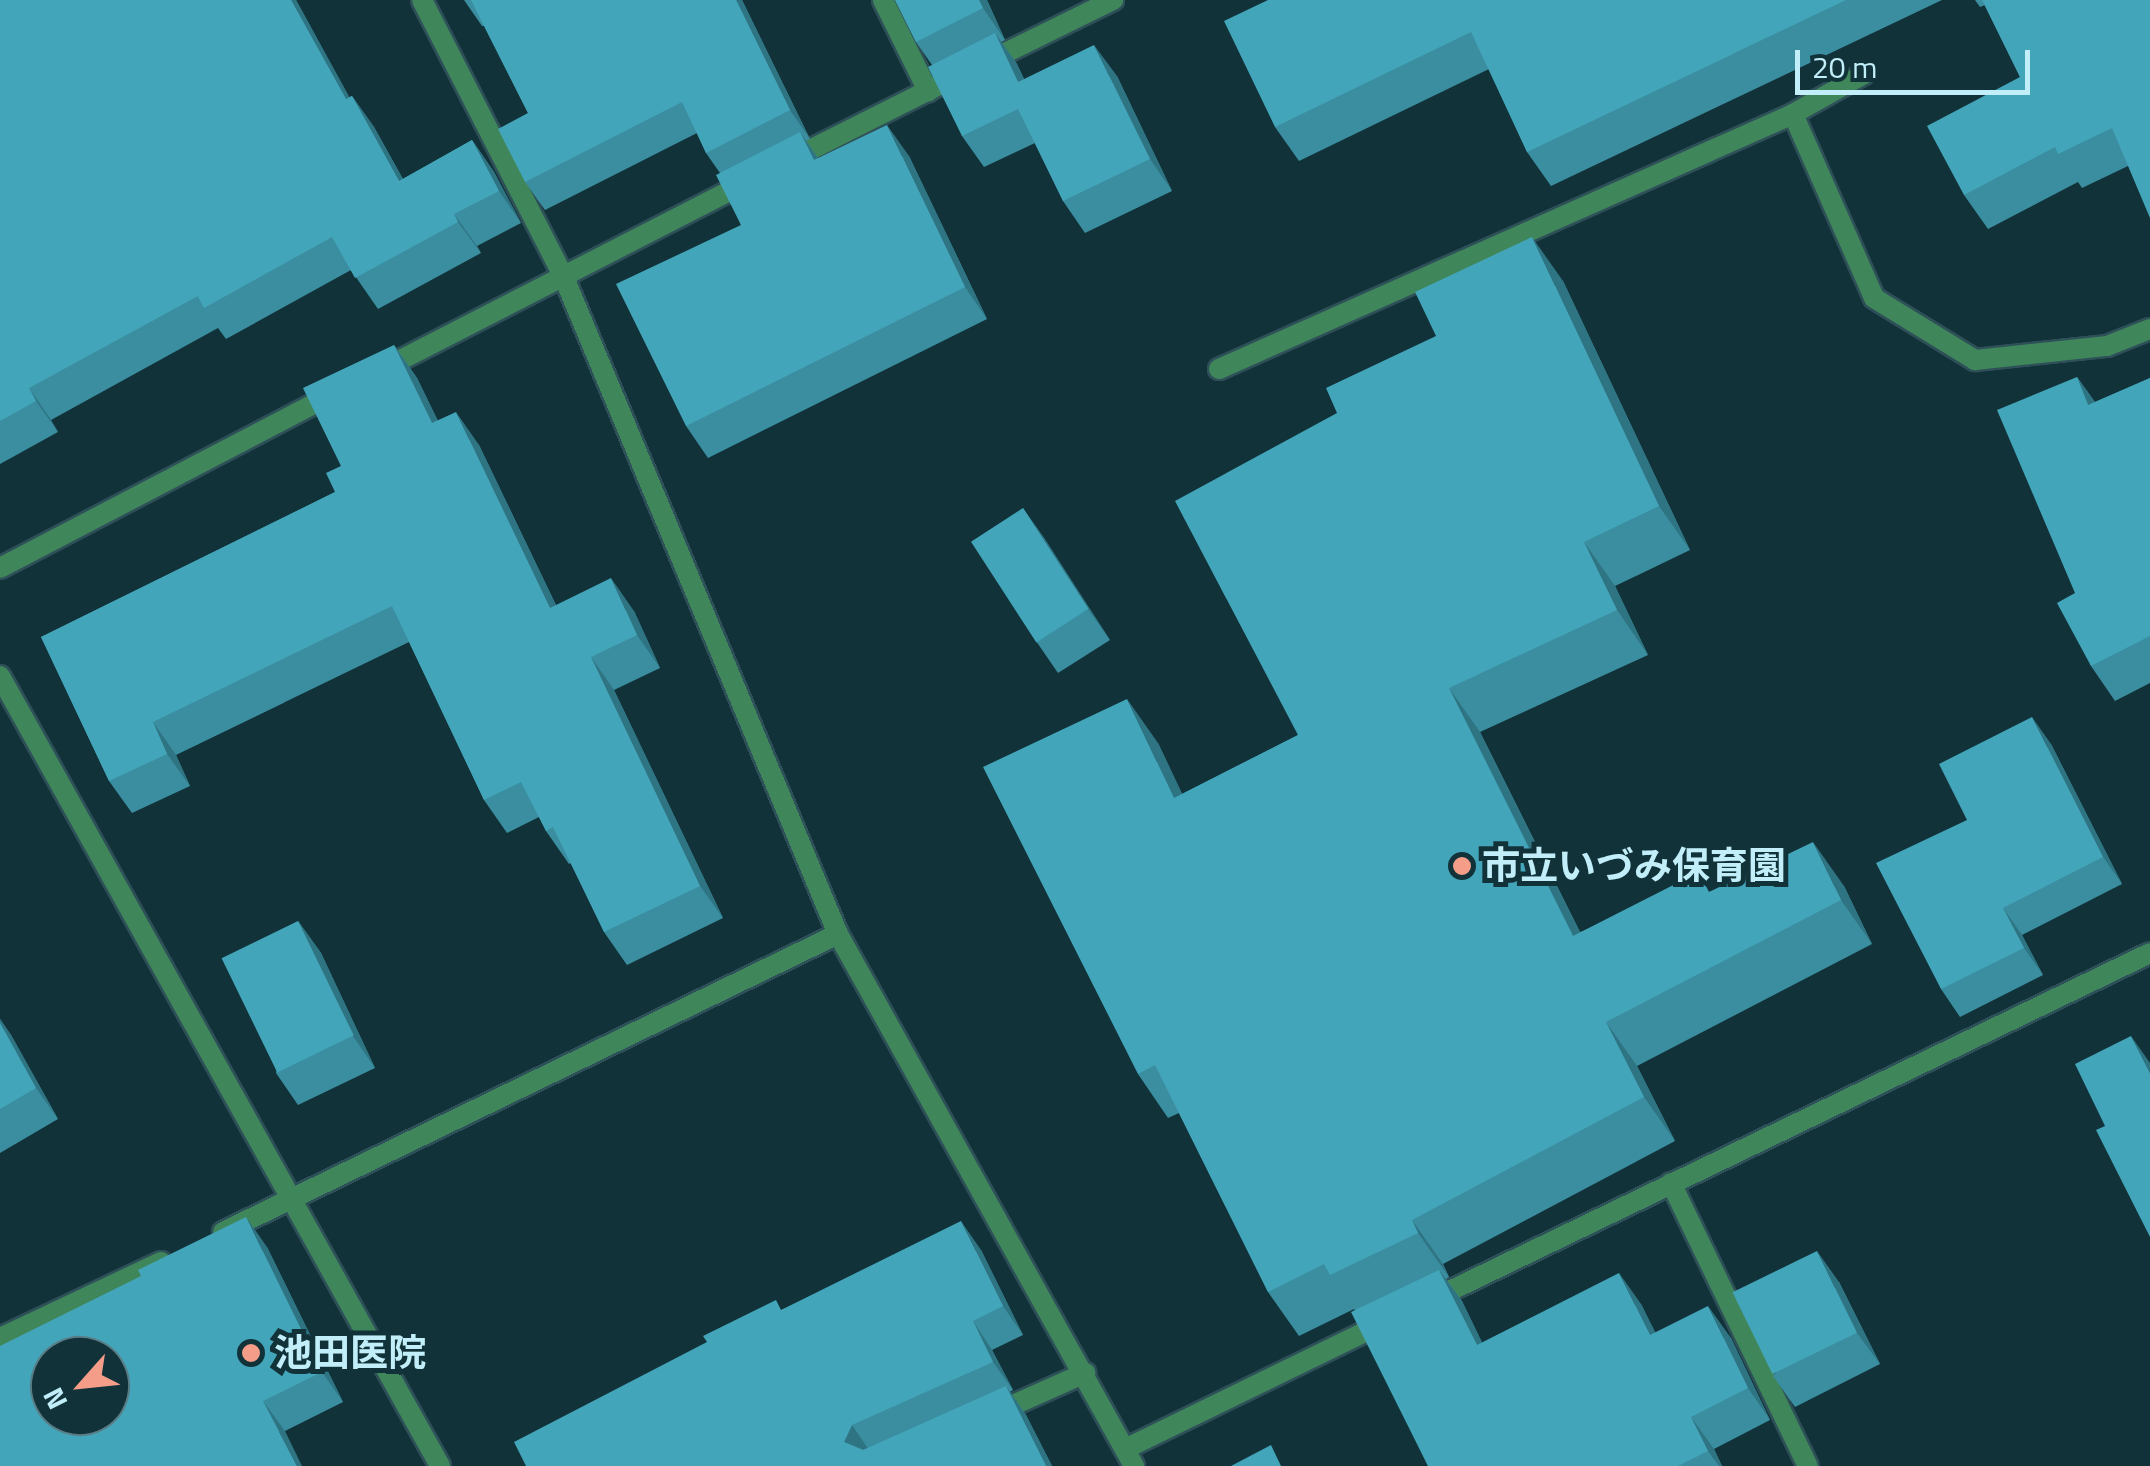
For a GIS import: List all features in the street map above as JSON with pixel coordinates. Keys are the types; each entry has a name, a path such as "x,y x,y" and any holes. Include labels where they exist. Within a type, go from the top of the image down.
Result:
{"street":[{"path":"422,0 564,275 838,934 1130,1458 1672,1183 2150,952"},
{"path":"883,0 928,90"},
{"path":"0,568 564,275 1114,0"},
{"path":"1218,369 1792,114 1864,74"},
{"path":"1792,114 1874,298 1975,360 2107,346 2150,329"},
{"path":"0,676 288,1202 440,1466"},
{"path":"0,1338 838,934"},
{"path":"1672,1183 1808,1466"},
{"path":"964,1427 1085,1373"}],"building":[{"path":"0,0 291,0 346,99 352,96 399,181 472,140 499,191 454,214 458,222 355,278 332,237 204,308 198,296 29,388 36,401 0,421"},
{"path":"471,0 736,0 790,110 706,153 682,102 525,182 498,129 528,113"},
{"path":"895,0 979,0 983,8 916,42"},
{"path":"1268,0 1846,0 1527,152 1471,32 1275,127 1224,21"},
{"path":"1982,0 2150,0 2150,218 2112,128 2058,154 2055,147 1964,195 1927,126 2020,77"},
{"path":"995,33 1018,82 1094,45 1150,159 1063,201 1018,109 962,136 928,67"},
{"path":"887,125 965,287 686,426 616,284 741,225 716,175 800,132 814,160"},
{"path":"1532,237 1659,506 1584,542 1617,610 1449,688 1573,936 1699,872 1709,892 1813,842 1841,900 1606,1022 1644,1097 1412,1220 1418,1233 1330,1275 1324,1264 1268,1292 1155,1065 1138,1074 983,767 1127,699 1174,798 1298,735 1175,501 1337,413 1326,388 1436,336 1415,292"},
{"path":"394,345 432,423 456,412 550,608 611,578 637,635 591,657 700,886 604,932 553,827 546,831 521,782 484,800 392,606 153,722 167,754 109,781 41,637 335,492 326,473 341,466 303,388"},
{"path":"2077,377 2088,405 2150,378 2150,636 2091,666 2057,603 2075,593 1997,410"},
{"path":"1023,508 1088,609 1036,642 971,542"},
{"path":"2032,717 2103,857 2003,908 2024,948 1941,989 1876,863 1967,820 1939,764"},
{"path":"298,921 354,1035 277,1072 222,958"},
{"path":"0,1023 36,1088 0,1109"},
{"path":"2131,1036 2150,1073 2150,1237 2096,1130 2105,1126 2075,1064"},
{"path":"246,1217 322,1372 263,1401 297,1466 0,1466 0,1346 141,1276 138,1270"},
{"path":"961,1221 1003,1306 973,1321 993,1362 852,1425 844,1442 863,1450 1006,1386 1046,1466 526,1466 514,1442 707,1342 703,1336 776,1300 781,1310"},
{"path":"1817,1251 1857,1333 1772,1374 1733,1292"},
{"path":"1439,1270 1477,1345 1619,1273 1650,1335 1708,1306 1748,1388 1691,1417 1708,1451 1678,1466 1428,1466 1351,1312"},
{"path":"1271,1445 1281,1466 1231,1466"}],"place":[{"name":"市立いづみ保育園","path":"1462,866"},
{"name":"池田医院","path":"251,1353"}]}
